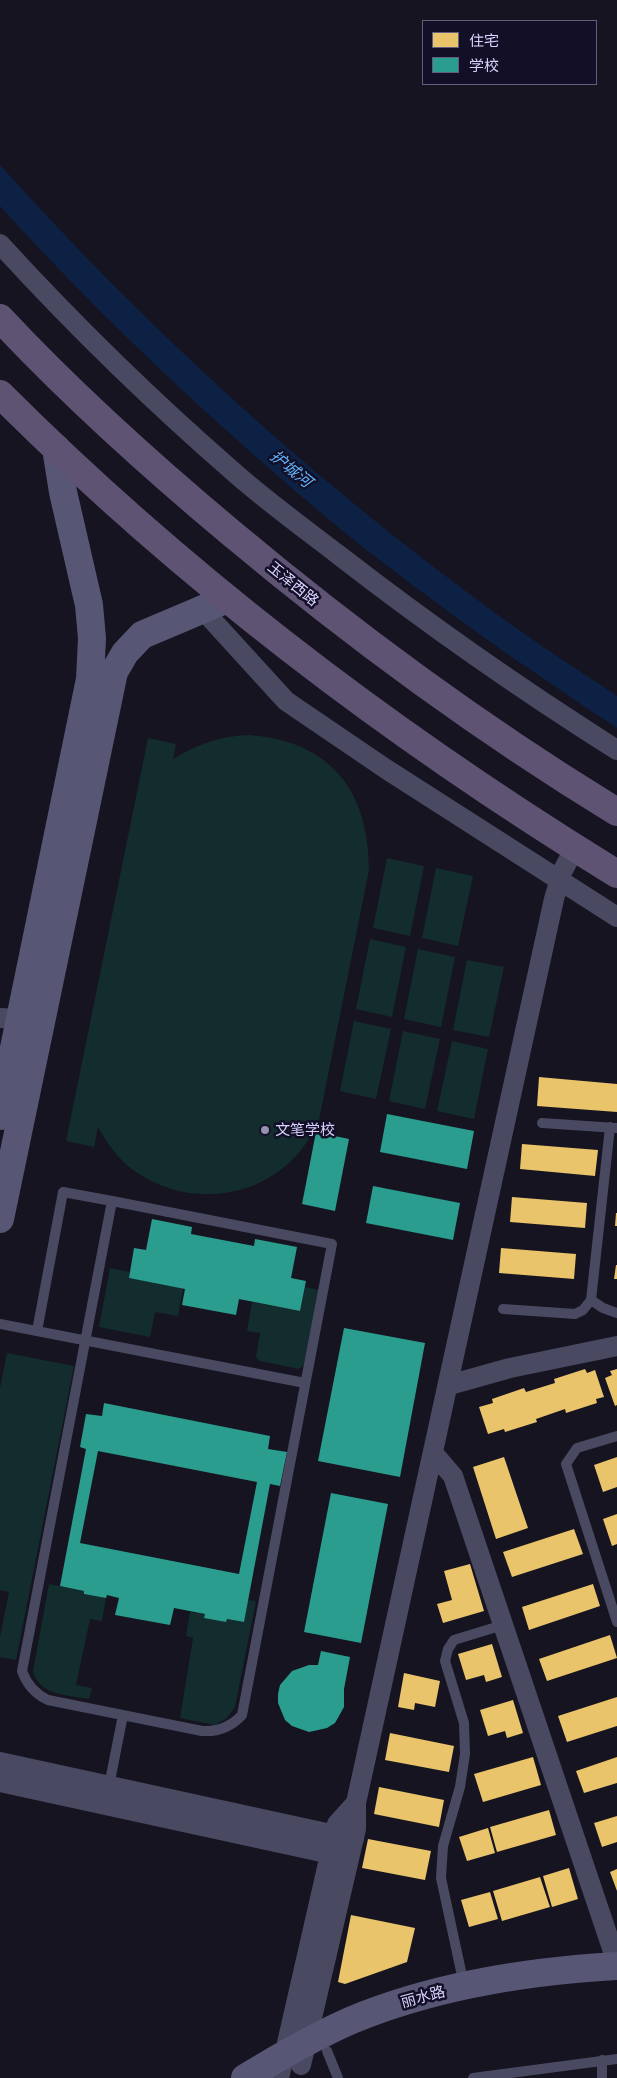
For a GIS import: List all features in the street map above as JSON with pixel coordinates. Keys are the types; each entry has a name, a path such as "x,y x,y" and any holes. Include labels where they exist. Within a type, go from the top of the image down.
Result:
{"main road":[{"name":"玉泽西路","path":"0,318 129,444 202,508 320,606 473,718 617,812"},
{"path":"0,394 56,448 160,542 228,599 348,694 474,784 617,874"}],"street":[{"path":"0,244 121,368 237,475 358,570 444,634 617,750"},
{"path":"0,1116 10,1018 90,679 92,638 89,605 63,492 56,448"},
{"path":"0,1219 114,672 125,653 142,635 228,599"},
{"path":"203,610 286,701 386,769 617,917"},
{"path":"296,2062 342,1847 356,1829 356,1803 559,880 575,848"},
{"path":"449,1385 510,1368 617,1346"},
{"path":"434,1454 453,1476 617,1965"},
{"path":"0,1762 109,1786 342,1847"},
{"path":"0,1782 342,1847"},
{"name":"丽水路","path":"296,2062 352,2020 393,2006 464,1986 558,1970 617,1965"},
{"name":"丽水路","path":"245,2078 296,2062 398,2022 479,2000 560,1987 617,1983"}],"lane":[{"path":"503,1309 575,1314 583,1310 592,1300 614,1128 542,1122"},
{"path":"37,1331 64,1192 112,1201 332,1244 242,1714 232,1725 210,1732 48,1700 41,1697 29,1686 22,1670 112,1201"},
{"path":"592,1300 604,1308 617,1313"},
{"path":"0,1324 305,1383"},
{"path":"617,1436 577,1448 566,1464 617,1622"},
{"path":"464,1986 442,1878 443,1846 460,1787 465,1754 464,1723 445,1661 454,1640 503,1625"},
{"path":"109,1786 123,1715"},
{"path":"473,2078 617,2059"},
{"path":"602,2060 602,2078"},
{"path":"296,2062 338,2078"}],"green space":[{"path":"249,735 278,739 302,748 323,760 340,775 353,794 362,816 367,842 369,870 319,1120 314,1131 292,1160 274,1174 254,1185 233,1192 189,1193 168,1188 147,1179 128,1166 111,1148 98,1127 94,1147 66,1141 148,738 176,744 173,759 191,749 210,742 228,737"},
{"path":"387,858 424,866 410,936 373,928"},
{"path":"436,868 473,876 458,946 422,938"},
{"path":"370,939 406,947 392,1017 356,1009"},
{"path":"418,949 455,957 441,1027 404,1019"},
{"path":"467,960 504,967 489,1037 453,1030"},
{"path":"354,1021 391,1029 376,1099 340,1091"},
{"path":"403,1031 440,1039 425,1109 389,1101"},
{"path":"452,1041 488,1049 474,1119 437,1111"},
{"path":"110,1268 130,1272 129,1278 183,1288 178,1316 155,1312 150,1337 99,1327"},
{"path":"305,1287 319,1290 304,1365 299,1369 260,1361 256,1357 260,1333 247,1331 252,1302 300,1311"},
{"path":"7,1353 74,1366 16,1660 0,1657 0,1637 9,1592 0,1590 0,1388"},
{"path":"49,1584 84,1591 84,1594 106,1598 102,1621 90,1619 76,1685 92,1688 89,1699 48,1690 36,1679 33,1671"},
{"path":"248,1600 256,1601 235,1707 227,1718 215,1725 180,1718 193,1638 186,1636 190,1612 205,1614 204,1617 226,1622 227,1619 244,1622"}],"water":[{"name":"护城河","path":"0,165 168,339 287,447 348,499 475,598 527,636 617,696 617,728 504,651 394,571 299,494 207,413 101,312 0,206"}],"building: 住宅":[{"path":"539,1077 617,1084 617,1112 537,1106"},
{"path":"522,1144 598,1150 595,1176 520,1169"},
{"path":"512,1197 587,1203 585,1228 510,1222"},
{"path":"616,1213 617,1226 615,1226"},
{"path":"501,1248 576,1254 574,1279 499,1273"},
{"path":"616,1265 617,1279 614,1279"},
{"path":"585,1369 587,1373 595,1370 604,1397 596,1399 597,1403 566,1413 565,1409 536,1419 537,1422 505,1432 504,1429 488,1434 479,1407 493,1403 492,1399 524,1388 526,1392 555,1383 554,1379"},
{"path":"617,1369 617,1405 615,1406 605,1378 612,1375 610,1371"},
{"path":"504,1457 528,1528 496,1539 473,1467"},
{"path":"617,1457 617,1487 603,1492 594,1465"},
{"path":"617,1514 617,1544 612,1546 603,1519"},
{"path":"574,1529 583,1554 512,1577 503,1552"},
{"path":"470,1564 484,1611 443,1623 437,1604 452,1600 444,1571"},
{"path":"593,1584 600,1606 529,1630 522,1607"},
{"path":"610,1635 617,1658 547,1681 539,1659"},
{"path":"492,1644 502,1677 486,1682 484,1675 466,1680 458,1654"},
{"path":"404,1673 440,1681 435,1707 415,1703 414,1710 398,1707"},
{"path":"617,1697 617,1726 567,1742 558,1716"},
{"path":"513,1700 523,1733 507,1738 505,1731 488,1736 480,1710"},
{"path":"390,1733 454,1746 449,1772 385,1760"},
{"path":"533,1757 541,1785 483,1802 474,1774"},
{"path":"617,1757 617,1783 584,1793 576,1771"},
{"path":"379,1787 444,1800 439,1827 374,1814"},
{"path":"549,1810 556,1835 497,1852 490,1827"},
{"path":"617,1816 617,1842 602,1847 594,1823"},
{"path":"488,1828 495,1853 467,1861 459,1837"},
{"path":"368,1839 431,1851 425,1880 362,1868"},
{"path":"569,1868 578,1899 552,1907 543,1876"},
{"path":"617,1869 617,1891 610,1872"},
{"path":"540,1877 550,1907 502,1921 493,1891"},
{"path":"490,1892 498,1919 469,1927 461,1900"},
{"path":"351,1915 415,1928 407,1962 345,1984 338,1982"}],"building: 学校":[{"path":"387,1114 474,1131 467,1169 380,1152"},
{"path":"316,1132 349,1139 335,1211 302,1204"},
{"path":"373,1186 460,1203 453,1240 366,1223"},
{"path":"152,1219 192,1227 191,1234 254,1246 255,1239 297,1247 291,1278 306,1281 300,1311 239,1299 236,1315 182,1305 185,1289 129,1278 134,1248 146,1250"},
{"path":"344,1328 425,1343 400,1477 318,1461"},
{"path":"104,1403 270,1436 268,1449 287,1452 280,1486 270,1484 244,1622 227,1619 226,1622 204,1618 205,1614 174,1608 170,1625 115,1615 119,1598 107,1595 106,1598 84,1594 84,1591 60,1586 86,1449 80,1447 86,1414 102,1416","holes":["98,1451 257,1482 239,1574 80,1543"]},
{"path":"331,1493 388,1504 361,1643 304,1632"},
{"path":"321,1651 350,1657 344,1689 344,1707 335,1723 327,1728 309,1732 292,1726 285,1720 278,1703 278,1694 280,1685 292,1671 309,1665 318,1665"}],"place":[{"name":"文笔学校","path":"265,1130"}]}
